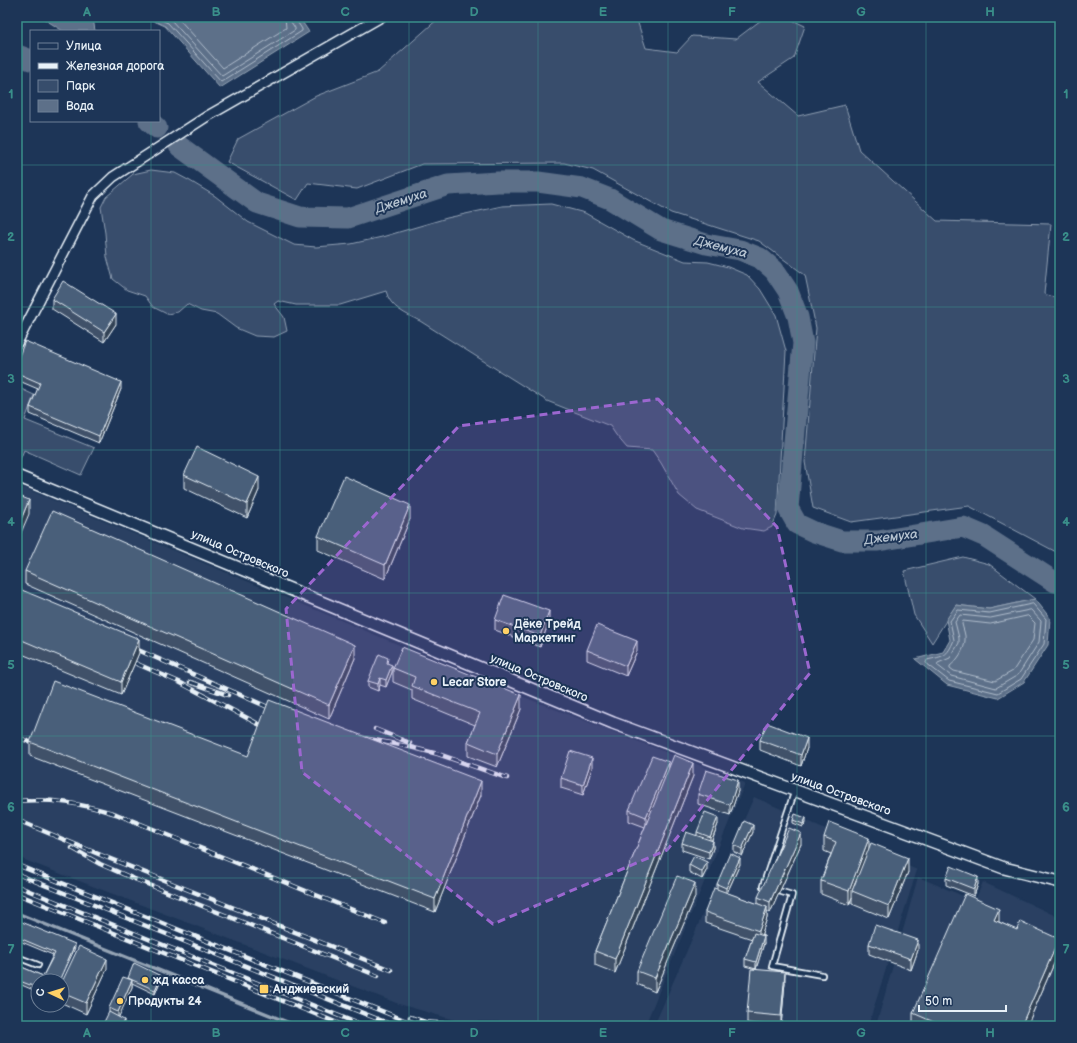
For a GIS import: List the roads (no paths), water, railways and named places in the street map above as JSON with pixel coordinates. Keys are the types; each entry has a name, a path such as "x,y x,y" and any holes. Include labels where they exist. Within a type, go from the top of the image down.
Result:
{"street":[{"path":"17,343 93,196 113,177 206,117 381,17"},
{"name":"улица Островского","path":"17,476 613,723 1004,868 1060,882"}],"lane":[{"path":"795,790 763,886 792,895 772,966 822,975"},
{"path":"17,957 38,965"}],"water":[{"path":"41,17 93,17 95,30 61,30"},
{"path":"145,17 299,17 309,32 220,88 165,26"},
{"path":"1035,599 1050,618 1048,645 1024,682 998,698 947,685 915,659 943,652 950,640 946,620 956,605 989,609"}],"waterway":[{"name":"Джемуха","path":"17,55 30,60"},
{"name":"Джемуха","path":"150,122 157,128"},
{"name":"Джемуха","path":"179,146 257,203 300,217 348,218 448,185 498,182 538,182 582,188 610,199 661,230 706,244 740,250 760,258 774,270 788,291 798,317 803,343 788,508 797,524 814,532 842,541 878,541 963,527 984,536 1055,582 1060,583"},
{"path":"17,913 297,1026"}],"railway":[{"path":"129,646 277,711"},
{"path":"135,663 179,682 264,727"},
{"path":"190,682 228,695"},
{"path":"375,729 410,743"},
{"path":"17,737 35,744"},
{"path":"364,738 438,754 507,778"},
{"path":"17,801 55,801 92,807 116,814 385,923"},
{"path":"17,820 108,858 391,970"},
{"path":"72,848 100,864 132,878 378,976"},
{"path":"17,865 419,1026"},
{"path":"17,874 395,1026"},
{"path":"17,886 364,1026"},
{"path":"17,894 345,1026"},
{"path":"410,1017 425,1022 471,1026"}],"place":[{"name":"Дёке Трейд Маркетинг","path":"506,631"},
{"name":"Lecar Store","path":"434,682"},
{"name":"жд касса","path":"145,980"},
{"name":"Анджиевский","path":"264,989"},
{"name":"Продукты 24","path":"120,1001"}]}
